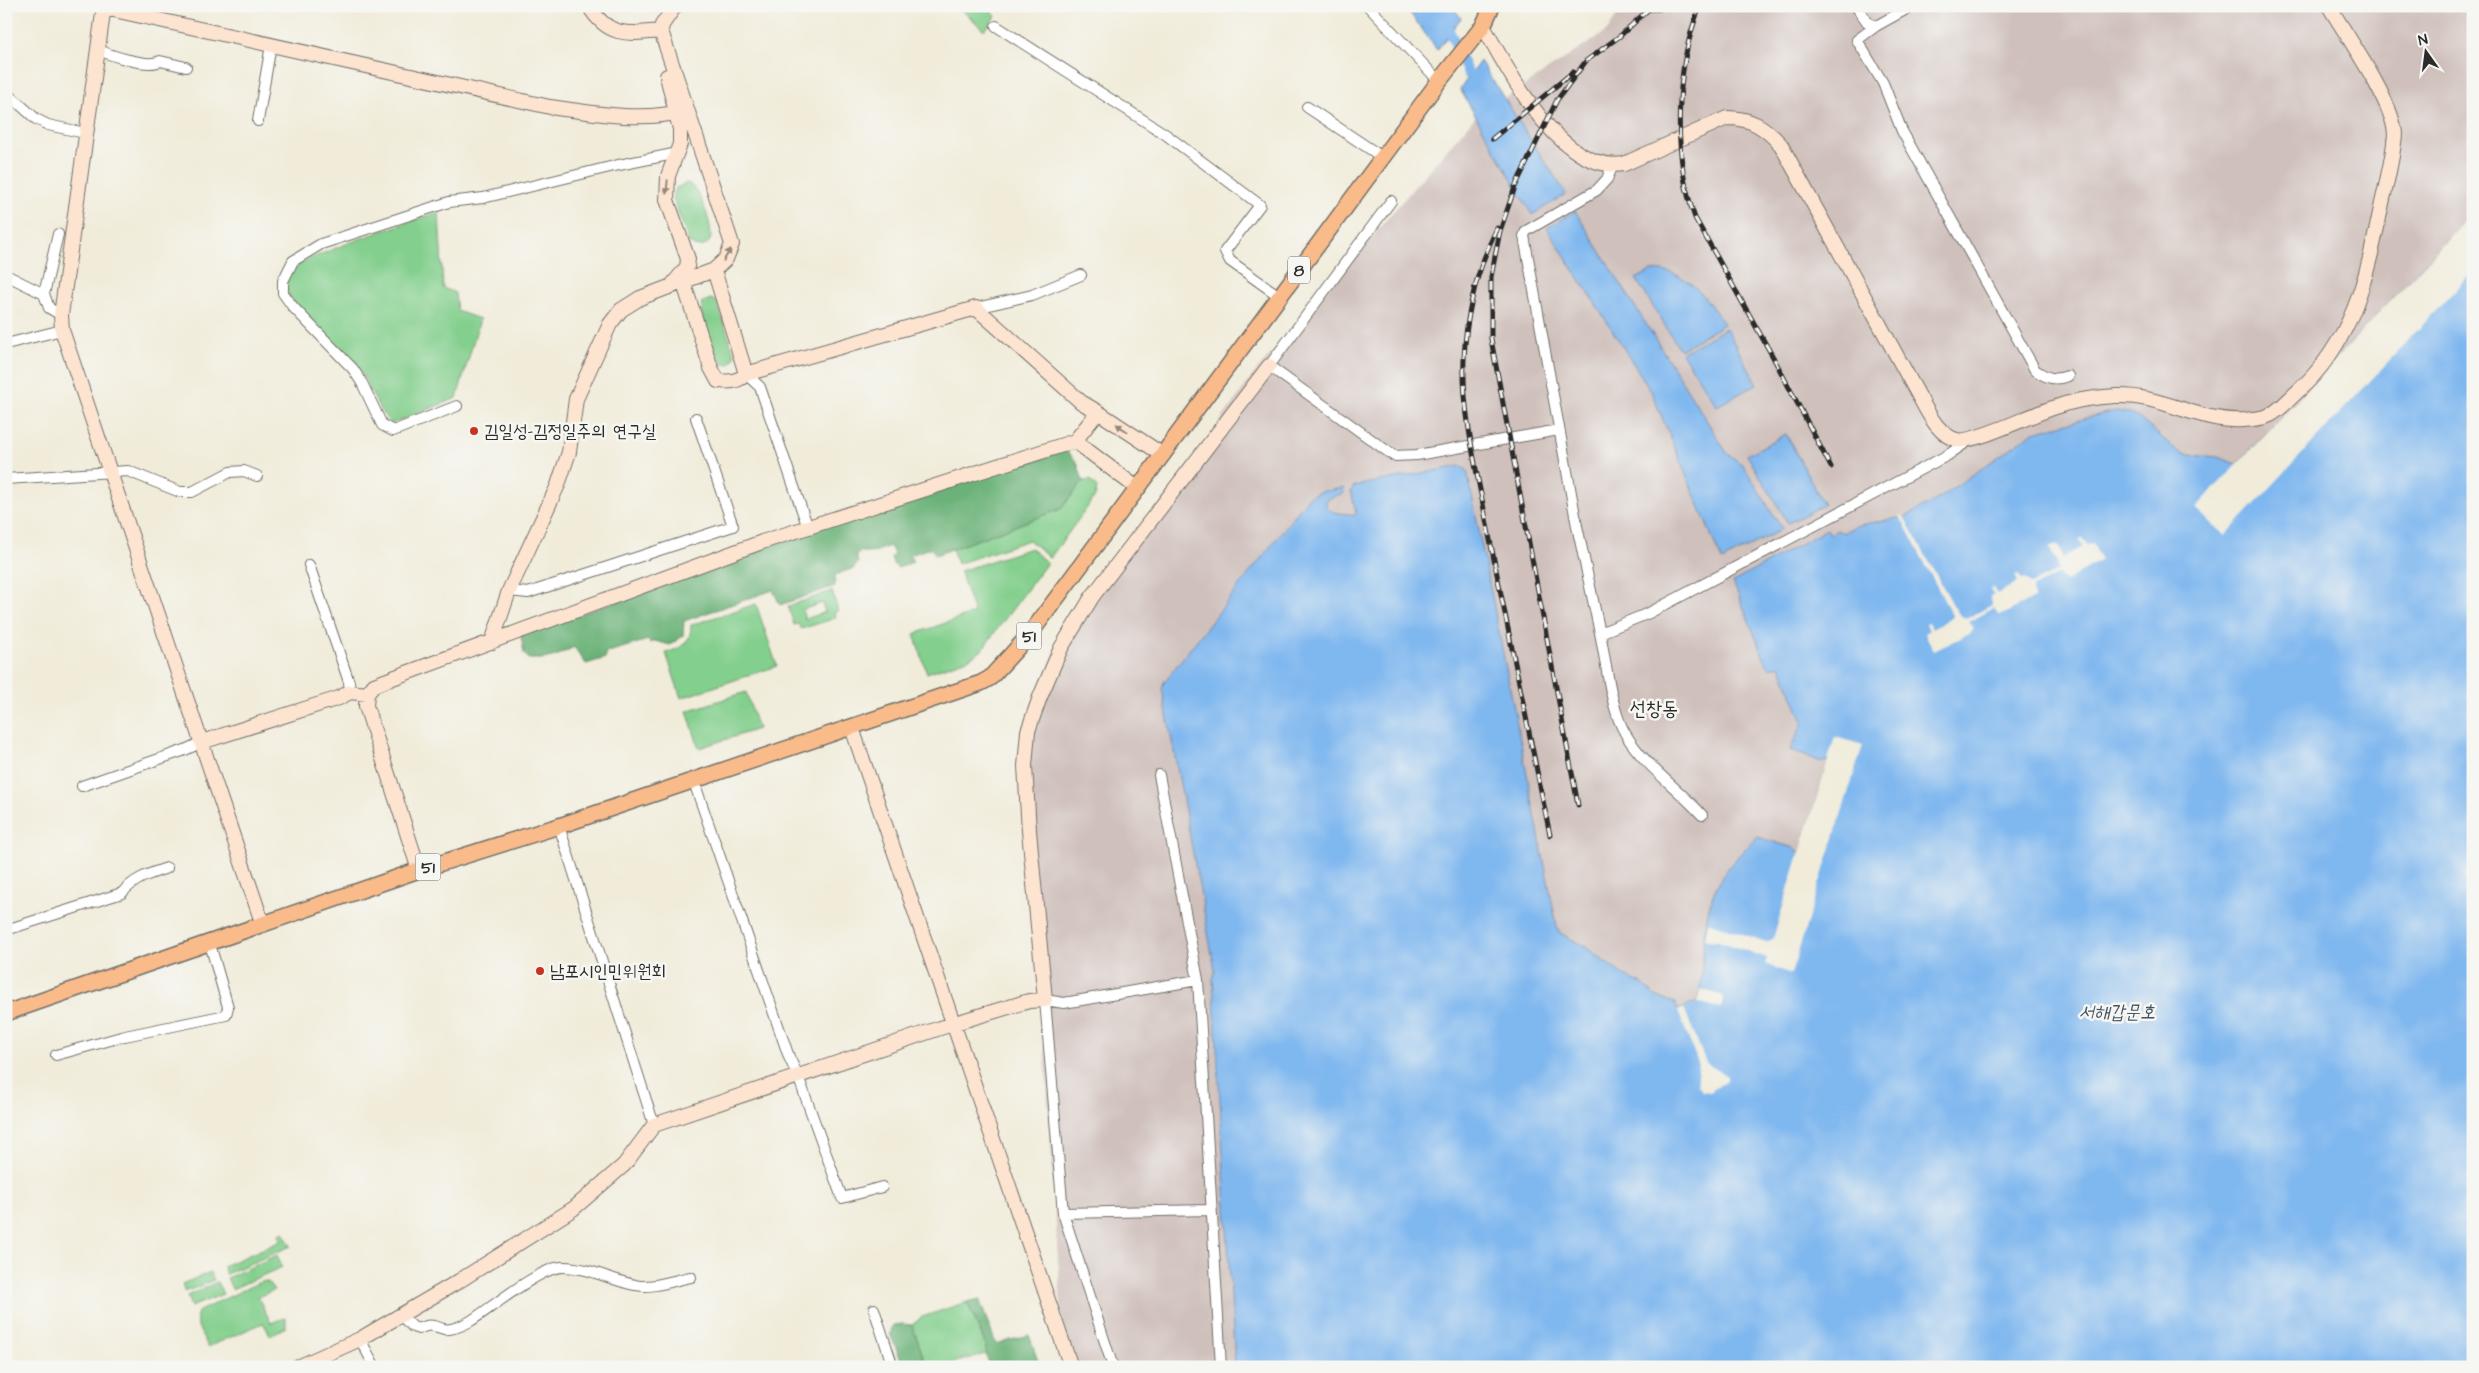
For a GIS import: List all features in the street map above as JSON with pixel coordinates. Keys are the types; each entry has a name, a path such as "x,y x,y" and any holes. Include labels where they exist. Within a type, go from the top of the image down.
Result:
{"main road":[{"name":"8","path":"1150,472 1382,157 1449,68 1479,32 1492,6"},
{"name":"51","path":"6,1013 210,944 419,870 559,826 693,779 981,684 997,672 1030,634 1150,472"}],"street":[{"path":"589,6 610,29 629,34 661,34"},
{"path":"492,642 509,591 558,485 569,452 576,399 610,324 621,310 640,298 714,270 726,259 732,244 681,111 661,34 662,25 675,6"},
{"path":"1368,6 1439,81"},
{"path":"1650,6 1658,6"},
{"path":"1856,6 1868,23 1876,26"},
{"path":"1912,6 1876,26 1857,40 1883,83 1902,131 2035,370 2046,377 2056,380 2068,376"},
{"path":"1600,632 1649,613 1948,455 1968,441 2055,407 2113,396 2140,396 2206,418 2220,420 2262,418 2279,408 2322,368 2336,348 2353,312 2374,241 2395,134 2395,125 2384,99 2330,6"},
{"path":"263,925 62,330 61,315 85,133 97,49 106,7 550,106 616,116 650,116 681,111"},
{"path":"996,26 1165,134 1260,205 1224,251 1230,261 1279,296"},
{"path":"1479,32 1547,124 1582,155 1595,162 1613,165 1642,158 1726,118 1738,118 1758,124 1780,145 1935,422 1951,438 1968,441"},
{"path":"258,122 271,45"},
{"path":"97,49 110,56 141,62 156,64 160,61 186,66"},
{"path":"6,92 36,119 48,125 85,133"},
{"path":"1308,107 1382,157"},
{"path":"677,284 687,267 688,259 666,200 668,176 678,153 681,111"},
{"path":"457,406 393,431 382,425 362,383 353,369 292,307 283,293 283,281 293,261 321,244 449,202 483,198 614,166 678,153"},
{"path":"1613,165 1607,179 1597,190 1573,202 1526,231 1524,243 1559,430 1618,719 1625,734 1662,776 1702,815"},
{"path":"1113,1367 1063,1213 1030,841 1026,766 1028,731 1061,648 1078,617 1269,366 1390,201"},
{"path":"58,234 44,294 49,308 61,315"},
{"path":"714,270 746,374 760,387 808,528"},
{"path":"6,275 44,294"},
{"path":"677,284 711,368 718,380 730,382 742,378 746,374 976,308 1032,295 1081,275"},
{"path":"976,308 1081,402 1163,455"},
{"path":"6,344 62,330"},
{"path":"1269,366 1394,456 1417,455 1559,430"},
{"path":"419,870 366,706 367,694 374,685 762,542 1075,440 1098,412"},
{"path":"509,591 528,593 733,526 696,418"},
{"path":"1075,440 1137,488"},
{"path":"6,479 128,472 180,492 192,492 230,472 244,471 257,476"},
{"path":"310,565 349,682 350,692"},
{"path":"82,786 185,750 202,742 338,698 350,692 367,694"},
{"path":"852,728 1070,1367"},
{"path":"1159,775 1198,980 1210,1210 1221,1367"},
{"path":"693,779 789,1056 842,1198 882,1186"},
{"path":"559,826 654,1125"},
{"path":"6,930 122,893 131,882 142,876 167,868"},
{"path":"56,1055 125,1036 226,1015 228,1007 210,944"},
{"path":"298,1367 360,1339 573,1209 624,1166 654,1125 954,1023 1030,1001 1045,1000 1064,1003 1198,980"},
{"path":"1063,1213 1210,1210"},
{"path":"400,1315 413,1327 419,1329 426,1325 435,1324 444,1330 454,1328 468,1323 533,1279 558,1267 573,1267 636,1286 691,1277"},
{"path":"874,1309 893,1367"},
{"path":"360,1339 374,1367"}],"shaded area":[{"path":"1623,6 2473,6 2473,212 2237,464 2218,457 2187,455 2179,452 2134,414 2116,411 2102,414 2034,432 1939,498 1905,517 1858,525 1842,533 1830,534 1827,529 1733,582 1766,663 1780,665 1802,716 1802,727 1791,750 1828,761 1800,853 1733,860 1720,881 1711,899 1697,1002 1678,1011 1669,1000 1655,996 1643,984 1624,976 1584,946 1560,933 1557,927 1467,470 1460,466 1354,486 1355,516 1335,513 1326,506 1327,499 1342,494 1343,488 1320,492 1245,578 1164,682 1162,688 1215,970 1213,979 1216,1048 1235,1367 1065,1367 1024,733 1055,651 1257,370 1473,119 1607,31"}],"green space":[{"path":"958,6 985,6 996,16 984,30"},
{"path":"687,183 692,186 701,200 708,218 711,235 710,241 703,246 698,247 689,243 673,198 676,188"},
{"path":"439,212 443,288 455,293 457,311 480,319 457,398 391,424 380,409 354,363 307,316 291,297 287,290 287,280 294,268 306,260 366,236"},
{"path":"711,299 717,302 735,356 729,364 723,363 717,357 711,346 703,320 702,302"},
{"path":"1063,447 1077,462 1083,481 1061,509 936,555 931,548 910,555 913,562 898,568 893,564 891,557 894,554 890,546 874,552 858,552 856,555 858,563 854,568 835,575 835,586 780,605 773,590 684,621 683,636 670,645 655,641 650,643 648,640 605,653 606,658 586,664 574,647 556,656 543,659 529,659 524,654 521,636 763,547"},
{"path":"1090,480 1097,488 1095,497 1050,558 1029,540 957,564 952,549 1061,509 1083,481"},
{"path":"1031,548 1047,563 981,651 968,659 927,673 914,634 974,613 960,571"},
{"path":"832,591 838,611 834,612 836,618 801,629 799,624 794,625 788,606","holes":["822,603 825,612 805,619 802,610"]},
{"path":"756,604 777,666 681,698 666,653 684,644 691,631 691,625"},
{"path":"746,692 758,729 699,748 687,711"},
{"path":"283,1232 291,1246 226,1274 223,1266 281,1241 278,1235"},
{"path":"277,1255 282,1267 232,1289 227,1278"},
{"path":"210,1272 214,1280 185,1292 182,1284"},
{"path":"262,1281 268,1282 274,1290 258,1297 271,1323 286,1317 286,1327 271,1336 263,1323 208,1347 197,1324 196,1319 199,1311"},
{"path":"217,1282 223,1294 191,1307 187,1296"},
{"path":"979,1299 996,1344 1029,1335 1040,1367 988,1367 984,1341 967,1302"},
{"path":"967,1302 989,1353 956,1362 950,1367 927,1367 912,1325 922,1317"},
{"path":"893,1325 912,1325 927,1367 904,1367 890,1334"}],"water":[{"path":"1405,6 1452,6 1461,18 1437,50"},
{"path":"1480,61 1566,194 1532,215 1460,89"},
{"path":"1575,211 1727,453 1743,465 1782,529 1722,561 1651,391 1547,228"},
{"name":"서해갑문호","path":"2473,212 2473,1367 1235,1367 1213,979 1215,970 1162,688 1164,682 1310,496 1320,492 1343,488 1344,493 1327,499 1326,506 1333,512 1355,516 1351,491 1354,486 1460,466 1467,470 1557,927 1560,933 1584,946 1624,976 1643,984 1655,996 1675,1003 1678,1010 1697,1002 1708,911 1720,880 1757,837 1794,848 1800,852 1828,761 1821,762 1790,750 1803,722 1780,665 1770,668 1766,663 1733,582 1827,529 1830,534 1838,530 1842,533 1858,525 1905,517 1939,498 2034,432 2102,414 2116,411 2134,414 2179,452 2187,455 2218,457 2237,464"},
{"path":"1651,271 1664,271 1675,274 1685,280 1710,304 1724,324 1680,350 1636,279"},
{"path":"1726,328 1757,384 1717,406 1682,353"},
{"path":"1786,434 1824,505 1788,523 1747,455"}],"pier":[{"path":"2473,212 2473,271 2225,536 2196,508"},
{"path":"1903,515 1953,605 1959,614 1966,619 1992,605 1991,597 1994,595 1990,589 1993,587 1997,594 2018,582 2015,575 2018,574 2022,580 2025,579 2031,584 2058,571 2057,561 2049,548 2058,544 2063,558 2083,547 2079,540 2082,538 2087,545 2093,544 2101,560 2066,581 2059,574 2033,587 2034,598 2002,615 1998,615 1994,608 1969,622 1973,629 1969,634 1934,651 1925,633 1929,631 1926,623 1928,622 1932,629 1953,617 1900,516"},
{"path":"1835,737 1863,745 1791,974 1765,964 1767,958 1716,940 1714,942 1705,939 1708,922 1766,942 1773,939"},
{"path":"1700,989 1724,996 1721,1008 1697,1002"},
{"path":"1684,1008 1706,1063 1727,1076 1727,1080 1710,1092 1702,1091 1698,1085 1699,1065 1678,1011"}],"waterway":[{"path":"1432,6 1449,30 1468,74"}],"railway":[{"path":"1578,805 1491,339 1491,277 1500,231 1515,187 1557,100 1586,61 1620,36 1652,6"},
{"path":"1700,6 1685,57 1681,84 1680,112 1680,140 1683,167 1695,218 1773,357 1831,467"},
{"path":"1492,139 1573,72"},
{"path":"1497,228 1478,276 1470,309 1465,342 1464,381 1468,425 1476,470 1550,835"}],"place":[{"name":"김일성-김정일주의 연구실","path":"474,431"},
{"name":"남포시인민위원회","path":"540,971"}],"district":[{"name":"선창동","path":"1654,708"}]}
